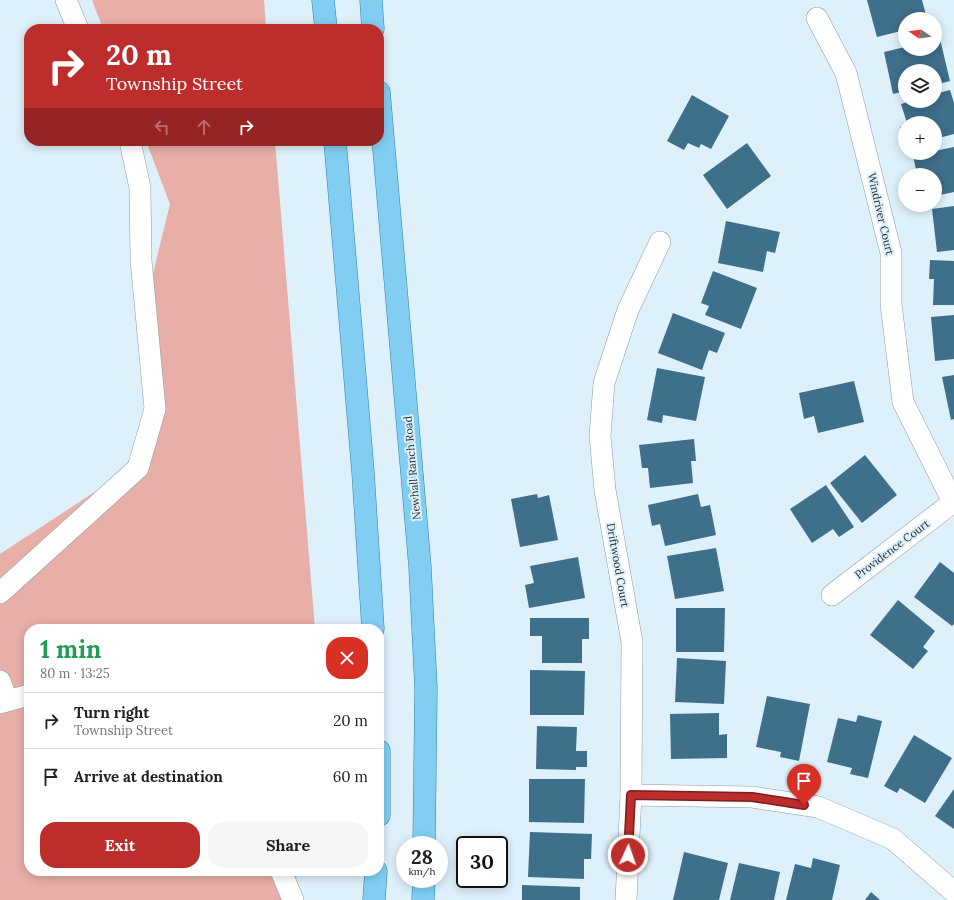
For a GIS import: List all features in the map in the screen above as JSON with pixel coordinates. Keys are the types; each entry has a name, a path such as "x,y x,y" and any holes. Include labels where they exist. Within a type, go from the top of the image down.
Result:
{"main road":[{"path":"323,0 325,24"},
{"path":"371,0 373,24"},
{"path":"335,146 362,465 373,624"},
{"name":"Newhall Ranch Road","path":"384,146 420,567 426,689 424,836"},
{"path":"374,900 376,876"},
{"path":"423,900 424,888"}],"street":[{"path":"66,0 76,24"},
{"name":"Windriver Court","path":"817,18 846,73 891,253 891,304 903,402 953,504"},
{"path":"0,593 138,468 155,408 141,260 140,188 131,146"},
{"name":"Driftwood Court","path":"626,900 631,795 632,642 605,490 600,436 604,383 628,310 660,242"},
{"name":"Providence Court","path":"832,595 953,504"},
{"path":"2,695 24,695"},
{"path":"631,795 752,797 818,807 893,839 954,892"},
{"path":"283,876 294,900"}],"shaded area":[{"path":"92,0 264,0 266,24 101,24"},
{"path":"148,146 275,146 315,624 24,624 24,876 296,876 294,900 0,900 0,554 119,476 159,412 150,286 170,204"}],"building":[{"path":"867,0 922,0 925,12 898,12 898,32 877,37"},
{"path":"942,47 950,81 942,83 942,64 898,64 898,93 893,94 884,52 898,49 898,56 942,56"},
{"path":"950,90 954,103 954,134 942,137 942,116 905,116 902,108 942,108 942,92"},
{"path":"692,95 729,116 711,149 701,144 699,148 688,143 684,150 667,141"},
{"path":"747,143 771,176 727,209 703,175"},
{"path":"954,147 954,192 942,195 942,168 916,168 914,160 942,160 942,150"},
{"path":"954,206 954,250 937,252 932,212 942,212 942,208"},
{"path":"726,221 780,232 775,253 767,251 763,272 718,263"},
{"path":"930,260 954,261 954,305 933,305 934,279 929,279"},
{"path":"713,271 757,288 741,329 705,315 709,306 701,303"},
{"path":"673,313 725,333 717,353 709,350 702,370 658,353"},
{"path":"954,315 954,359 935,361 931,317"},
{"path":"657,368 705,377 696,421 663,415 662,423 647,420"},
{"path":"954,375 954,419 951,420 942,377"},
{"path":"854,381 864,422 818,433 814,416 804,419 799,393"},
{"path":"694,439 696,461 691,461 693,483 650,488 648,468 642,468 639,445"},
{"path":"865,455 897,495 862,523 830,483"},
{"path":"826,485 854,527 839,537 833,529 812,543 790,509"},
{"path":"537,494 538,498 549,495 558,540 520,547 511,499"},
{"path":"698,494 701,507 710,505 716,535 665,546 660,524 652,526 648,505"},
{"path":"716,548 724,591 675,599 667,556"},
{"path":"578,557 585,598 529,608 525,585 534,583 530,566"},
{"path":"940,562 954,573 954,624 952,626 914,597"},
{"path":"898,600 935,631 923,647 928,651 913,669 870,635"},
{"path":"676,608 725,608 724,652 676,652"},
{"path":"530,618 589,618 589,639 582,639 582,663 542,663 542,636 530,636"},
{"path":"677,658 726,661 724,704 675,702"},
{"path":"530,670 585,671 584,715 530,715"},
{"path":"767,696 810,704 799,761 780,757 781,752 756,747"},
{"path":"719,713 719,735 727,734 727,758 671,759 670,714"},
{"path":"858,715 882,721 868,778 850,774 852,768 827,762 838,718 856,722"},
{"path":"537,726 577,727 576,751 587,751 587,767 576,767 576,770 536,769"},
{"path":"914,735 952,758 925,803 900,788 897,793 884,786"},
{"path":"529,779 585,779 584,823 529,822"},
{"path":"954,789 954,829 935,816"},
{"path":"530,832 592,834 591,859 584,859 584,879 528,877"},
{"path":"684,852 728,863 719,900 673,900"},
{"path":"813,858 840,865 832,900 786,900 795,864 811,868"},
{"path":"739,863 780,872 774,900 730,900"},
{"path":"522,885 580,887 580,900 522,900"},
{"path":"871,892 880,900 865,900"}],"route":[{"path":"628,855 631,795 752,797 804,805"}]}
